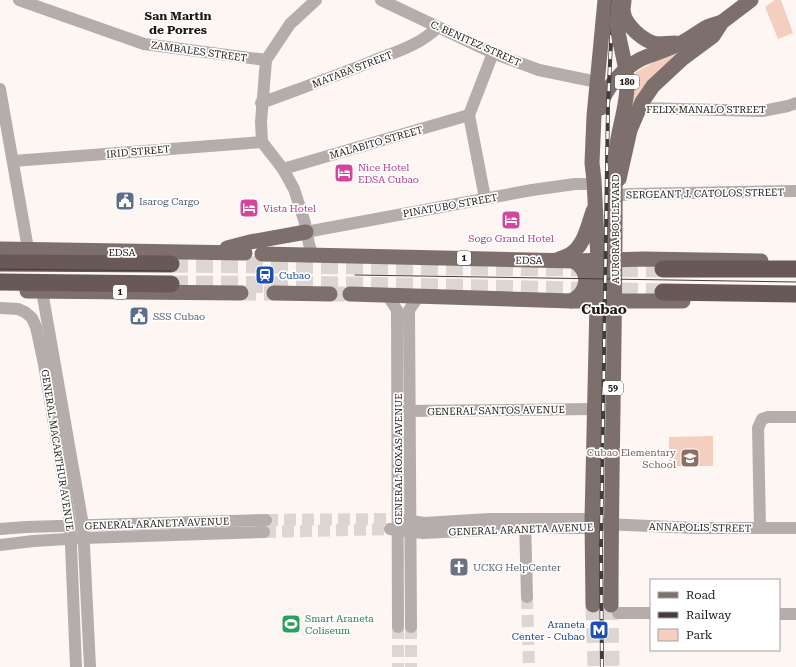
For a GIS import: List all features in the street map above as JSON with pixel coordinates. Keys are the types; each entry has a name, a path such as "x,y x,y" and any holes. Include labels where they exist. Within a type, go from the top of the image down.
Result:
{"highway":[{"name":"EDSA","path":"0,263 171,264"},
{"path":"663,269 796,269"},
{"name":"1","path":"0,282 171,284"},
{"path":"663,292 796,294"}],"main road":[{"name":"AURORA BOULEVARD","path":"605,0 597,82 596,135 592,163 598,260 595,409 600,524 614,609"},
{"name":"AURORA BOULEVARD","path":"593,605 615,300 615,164 617,140 626,99 627,85 625,62 618,37 617,23 619,0"},
{"path":"624,0 623,10 625,17 634,30 642,37 659,44 682,43"},
{"path":"596,135 603,98 610,86 620,76 640,60 682,43 706,27 722,22 751,0"},
{"path":"615,195 630,130 639,108 653,86 682,59 713,36 722,22"},
{"path":"556,261 570,255 577,249 589,225 595,202"},
{"path":"217,253 234,246 306,232"},
{"name":"EDSA","path":"0,249 245,253"},
{"name":"EDSA","path":"262,254 556,261 644,259 796,261"},
{"path":"640,300 632,298 626,294 623,290 622,283 625,272 644,259"},
{"path":"571,300 576,298 584,290 586,279 583,268 574,261"},
{"name":"1","path":"0,290 241,293"},
{"path":"274,293 330,294"},
{"path":"350,294 571,300 796,302"}],"street":[{"name":"ZAMBALES STREET","path":"19,0 144,44 266,60"},
{"path":"312,254 305,223 294,189 283,169 262,142 261,103 266,60 290,24 316,0"},
{"name":"C. BENITEZ STREET","path":"381,0 493,53 539,70 597,82"},
{"name":"MATABA STREET","path":"261,103 333,77 418,43 438,27"},
{"path":"485,198 469,115 493,53"},
{"path":"0,89 29,250"},
{"name":"FELIX MANALO STREET","path":"639,108 762,110 788,106 796,103"},
{"name":"MALABITO STREET","path":"283,169 469,115"},
{"name":"IRID STREET","path":"13,161 262,142"},
{"name":"PINATUBO STREET","path":"306,232 485,198 594,182"},
{"name":"SERGEANT J. CATOLOS STREET","path":"615,195 796,191"},
{"name":"GENERAL MACARTHUR AVENUE","path":"42,291 83,525 90,667"},
{"name":"GENERAL ROXAS AVENUE","path":"387,295 397,310 403,315 410,411 411,627"},
{"name":"GENERAL ROXAS AVENUE","path":"398,627 394,524 403,315 420,296"},
{"name":"GENERAL MACARTHUR AVENUE","path":"0,308 18,309 25,312 32,318 35,323 44,364 71,526 76,667"},
{"name":"GENERAL SANTOS AVENUE","path":"398,412 595,409"},
{"path":"760,528 758,428 762,418 796,417"},
{"path":"525,523 527,597"},
{"name":"GENERAL ARANETA AVENUE","path":"394,524 411,527 423,533 525,523 600,524"},
{"name":"ANNAPOLIS STREET","path":"600,524 696,528 796,528"},
{"name":"GENERAL ARANETA AVENUE","path":"0,529 83,525 265,526 33,541 0,545"},
{"path":"614,609 650,613"},
{"path":"780,614 796,614"}],"green space":[{"path":"775,0 781,0 793,33 778,39 765,7"},
{"path":"689,42 643,87 628,115 632,75"},
{"path":"713,436 713,466 669,466 669,437"}],"tunnel":[{"path":"171,264 663,269"},
{"path":"171,284 355,285 663,292"},
{"path":"241,293 274,293"},
{"path":"330,294 350,294"},
{"path":"266,520 389,519"},
{"path":"264,532 390,529"},
{"path":"527,597 529,667"},
{"path":"593,605 595,667"},
{"path":"611,605 612,667"},
{"path":"398,627 398,667"},
{"path":"411,627 411,667"}],"tram line":[{"path":"0,269 171,271"},
{"path":"355,275 796,282"}],"railway":[{"path":"602,667 601,548 608,105 613,0"}],"place":[{"name":"Nice Hotel EDSA Cubao","path":"344,173"},
{"name":"Isarog Cargo","path":"125,201"},
{"name":"Vista Hotel","path":"249,208"},
{"name":"Sogo Grand Hotel","path":"511,220"},
{"name":"Cubao","path":"265,275"},
{"name":"SSS Cubao","path":"139,316"},
{"name":"Cubao Elementary School","path":"690,458"},
{"name":"UCKG HelpCenter","path":"459,567"},
{"name":"Smart Araneta Coliseum","path":"291,624"},
{"name":"Araneta Center - Cubao","path":"599,630"}],"district":[{"name":"San Martin de Porres","path":"178,23"},
{"name":"Cubao","path":"604,309"}]}
